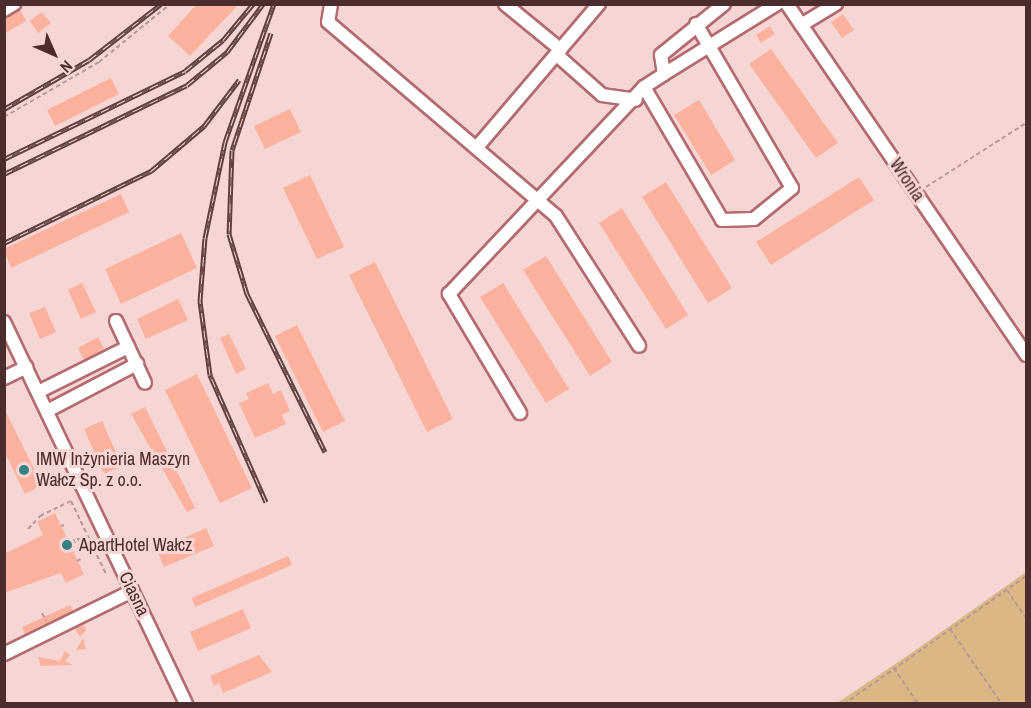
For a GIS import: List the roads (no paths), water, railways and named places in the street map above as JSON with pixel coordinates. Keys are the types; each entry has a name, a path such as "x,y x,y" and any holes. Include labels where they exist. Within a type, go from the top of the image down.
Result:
{"street":[{"path":"4,10 14,4"},
{"path":"330,4 327,22 478,146 556,216 639,346"},
{"path":"505,4 559,52 602,95 636,100"},
{"path":"478,146 599,4"},
{"path":"664,74 661,55 696,24 724,4"},
{"path":"520,413 449,294 636,100 644,87 710,49 777,4"},
{"name":"Wronia","path":"787,4 1026,356"},
{"path":"801,26 836,4"},
{"path":"644,87 722,220 754,219 792,188 696,24"},
{"path":"116,321 145,383"},
{"name":"Ciasna","path":"4,322 186,704"},
{"path":"38,392 128,347"},
{"path":"47,411 137,364"},
{"path":"4,378 27,367"},
{"path":"4,654 132,591"}],"railway":[{"path":"4,109 89,60 161,4"},
{"path":"4,159 185,71 223,40 253,4"},
{"path":"4,174 187,85 227,52 263,4"},
{"path":"266,502 210,375 200,301 205,238 225,142 274,4"},
{"path":"271,33 232,150 229,234 247,294 325,452"},
{"path":"4,243 151,171 204,126 239,80"}],"place":[{"name":"IMW Inżynieria Maszyn Wałcz Sp. z o.o.","path":"24,470"},
{"name":"ApartHotel Wałcz","path":"67,545"}]}
